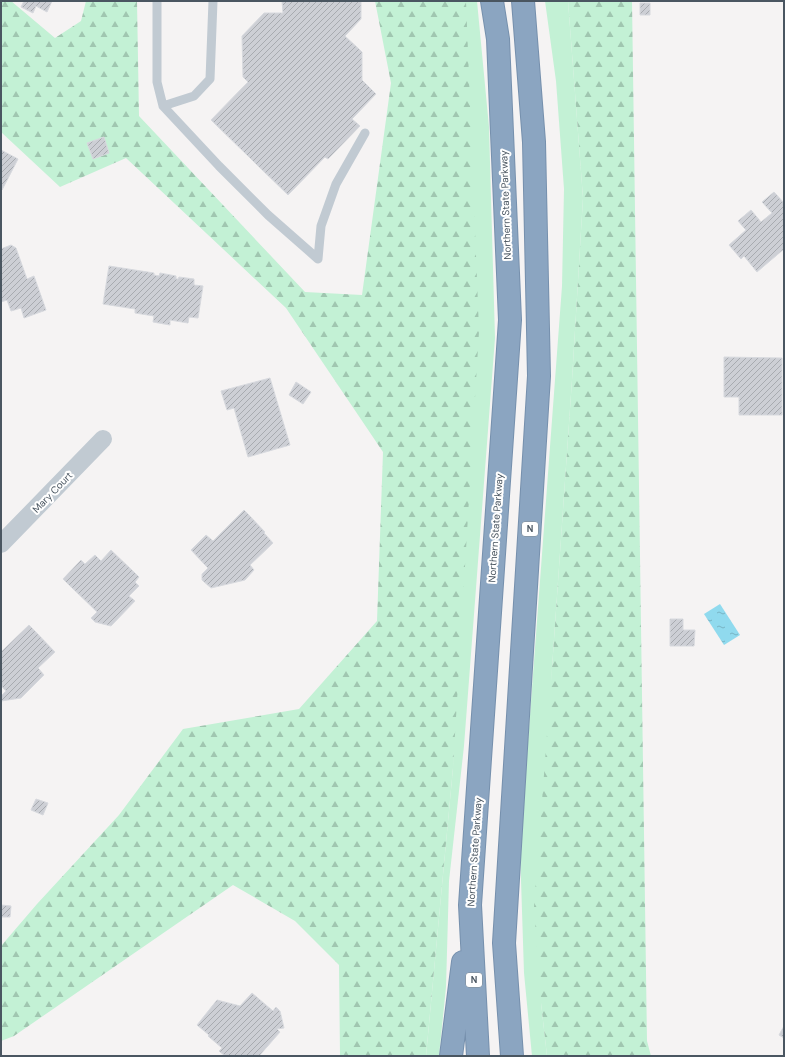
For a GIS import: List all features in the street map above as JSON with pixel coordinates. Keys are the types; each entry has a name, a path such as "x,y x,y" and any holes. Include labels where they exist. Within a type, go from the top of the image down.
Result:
{"highway":[{"name":"Northern State Parkway","path":"478,1056 470,905 510,320 498,39 492,1"},
{"name":"N","path":"512,1056 504,943 540,376 534,142 523,1"},
{"path":"451,1056 470,905"}],"street":[{"name":"Mary Court","path":"1,544 103,440"}],"lane":[{"path":"158,1 157,82 163,106 219,166 268,215 318,259 321,226 336,184 365,133"},
{"path":"163,106 194,96 210,79 213,1"}],"green space":[{"path":"1,1 11,1 55,38 81,21 86,1 137,1 139,116 305,292 362,295 391,83 375,1 466,1 479,331 453,768 426,1056 340,1056 339,965 295,921 233,885 14,1036 1,1041 1,946 37,904 119,815 183,729 299,709 377,621 383,452 286,308 126,158 60,187 1,132"},
{"path":"466,1 477,1 489,127 495,338 464,746 449,881 446,987 439,1056 426,1056 453,768"},
{"path":"545,1 568,1 583,198 552,668 541,1003 547,1056 532,1056 524,973 520,849 562,286 564,189 556,81"},
{"path":"568,1 632,1 647,1041 651,1056 547,1056 541,1003 534,907 572,380 583,198"}],"water":[{"path":"720,604 740,635 724,645 704,614"}],"building":[{"path":"24,1 52,1 47,12 36,6 33,13 21,7"},
{"path":"282,1 361,1 361,19 345,36 362,52 362,80 376,94 352,119 360,126 328,159 325,157 288,195 211,120 248,82 243,77 242,36 264,13 283,13"},
{"path":"640,3 650,3 650,15 640,15"},
{"path":"104,137 109,153 93,159 87,143"},
{"path":"1,150 18,159 2,190 1,190"},
{"path":"774,192 784,203 784,249 757,272 744,256 741,259 729,245 746,230 738,221 751,210 761,222 772,213 762,202"},
{"path":"11,245 16,248 27,279 34,276 46,310 24,318 21,308 11,311 7,300 1,302 1,249"},
{"path":"109,266 154,273 154,275 159,276 160,273 176,276 176,279 179,277 194,279 194,285 203,286 198,318 189,317 188,323 170,320 170,325 153,322 154,316 135,313 135,309 103,304"},
{"path":"724,357 782,358 782,415 739,415 739,397 724,397"},
{"path":"270,378 290,445 248,457 234,408 227,410 221,391"},
{"path":"296,382 311,392 303,404 289,395"},
{"path":"244,510 265,532 264,533 273,543 250,565 254,570 245,580 211,588 202,580 202,574 208,568 191,550 206,535 213,541"},
{"path":"111,550 139,577 135,582 139,586 129,596 135,601 111,626 95,622 91,618 97,612 63,579 81,560 85,564 95,555 101,561"},
{"path":"670,619 683,619 683,630 695,630 694,646 670,646"},
{"path":"29,625 55,652 38,668 44,675 21,698 1,701 1,696 6,691 1,686 1,652"},
{"path":"36,799 48,803 43,815 31,810"},
{"path":"1,905 11,906 10,917 1,917"},
{"path":"252,993 273,1011 276,1007 280,1011 284,1028 277,1029 280,1032 259,1056 225,1056 219,1051 222,1048 197,1025 217,1000 240,1006"},
{"path":"784,1026 784,1038 779,1035"}]}
